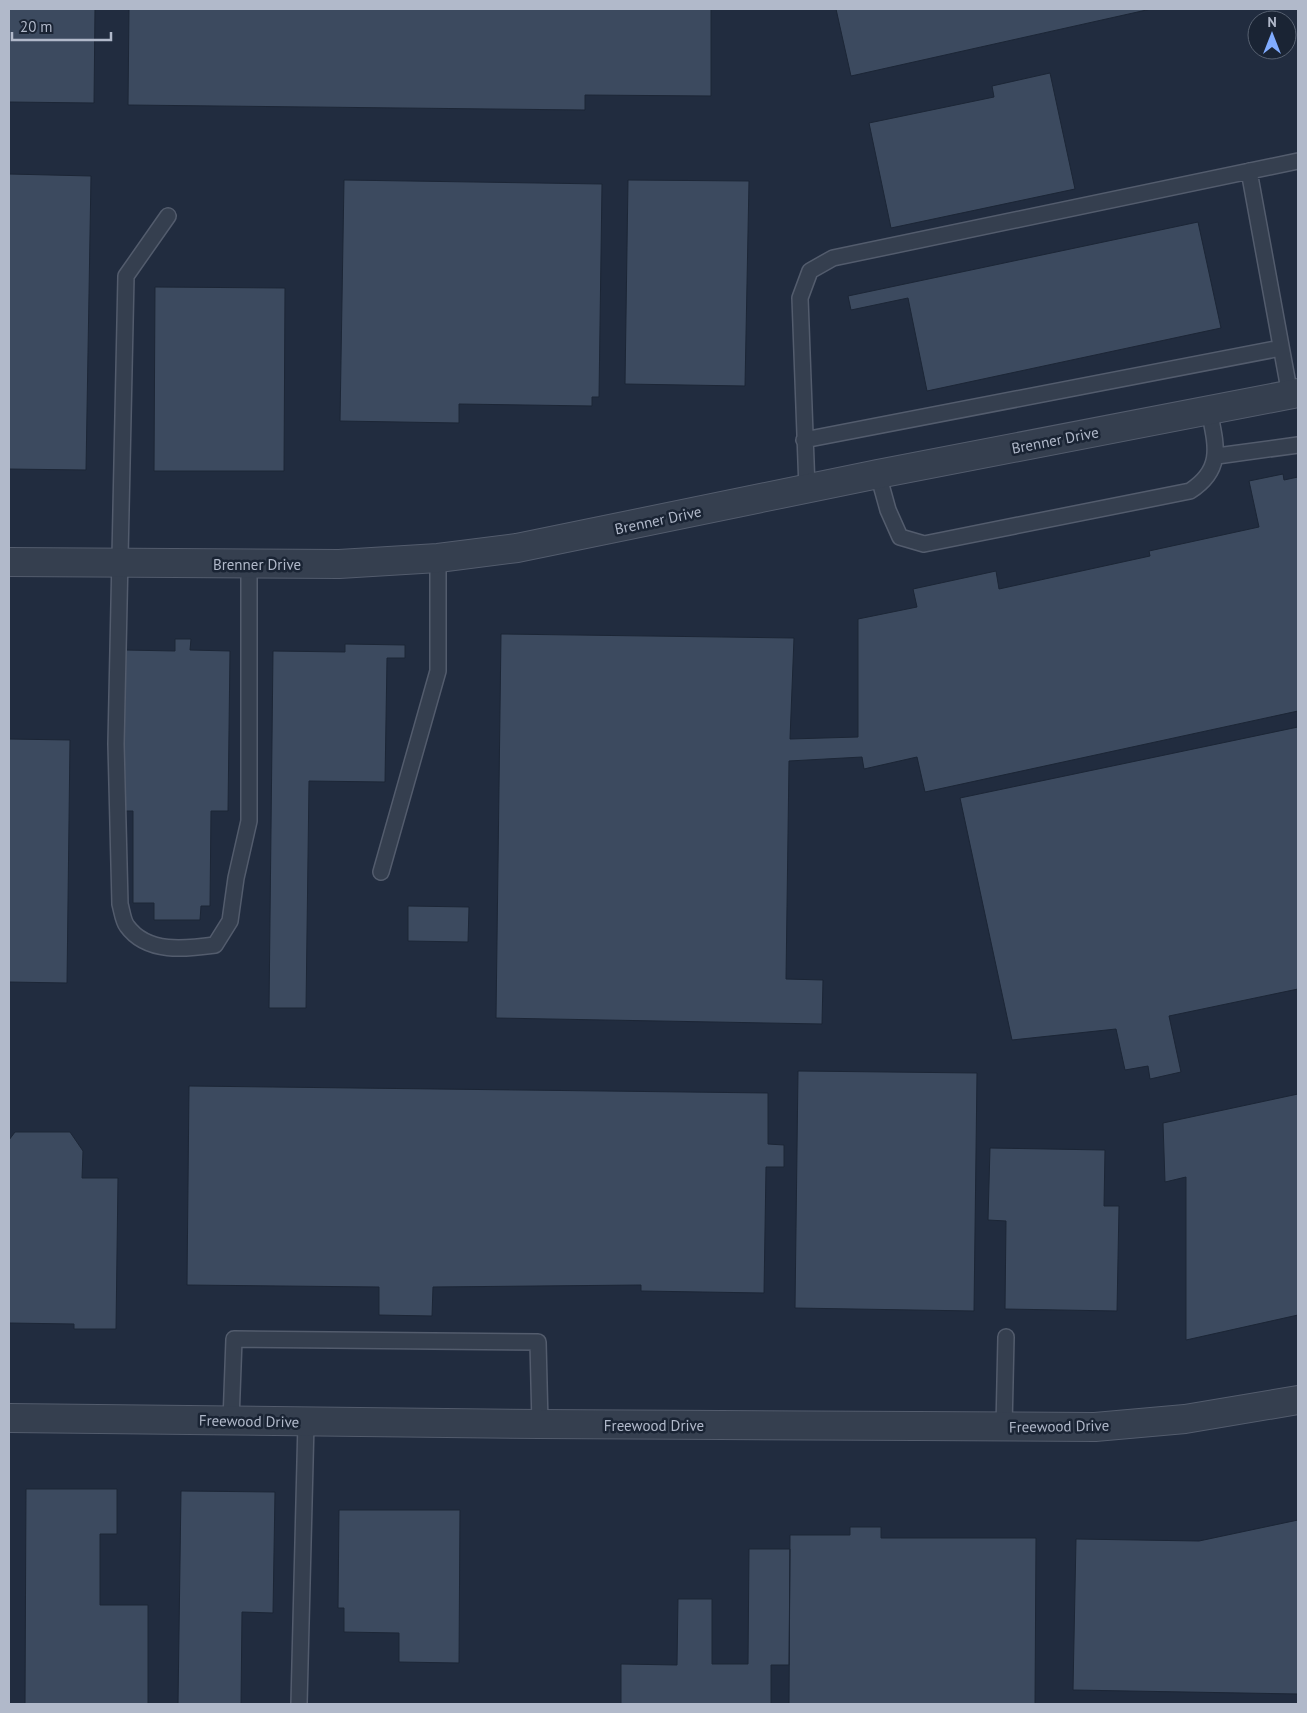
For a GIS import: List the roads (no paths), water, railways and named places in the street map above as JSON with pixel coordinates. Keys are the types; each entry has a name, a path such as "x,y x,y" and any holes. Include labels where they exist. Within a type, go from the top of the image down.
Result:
{"street":[{"name":"Brenner Drive","path":"9,562 339,564 438,558 516,548 878,474 1294,394"},
{"name":"Freewood Drive","path":"9,1418 540,1424 1095,1427 1185,1420 1298,1400"}],"lane":[{"path":"807,489 800,298 810,270 833,258 1081,208 1298,161"},
{"path":"1249,172 1281,348 1294,394"},
{"path":"168,216 126,276 116,744 120,904 127,926 145,942 179,950 215,945 230,922 236,878 249,821 249,564"},
{"path":"804,440 1281,348"},
{"path":"878,474 888,510 900,537 924,544 1190,491 1204,482 1217,456 1209,410"},
{"path":"1217,456 1298,444"},
{"path":"381,872 438,671 438,558"},
{"path":"1004,1427 1006,1338"},
{"path":"231,1420 234,1339 538,1342 540,1424"},
{"path":"299,1704 306,1422"}]}
